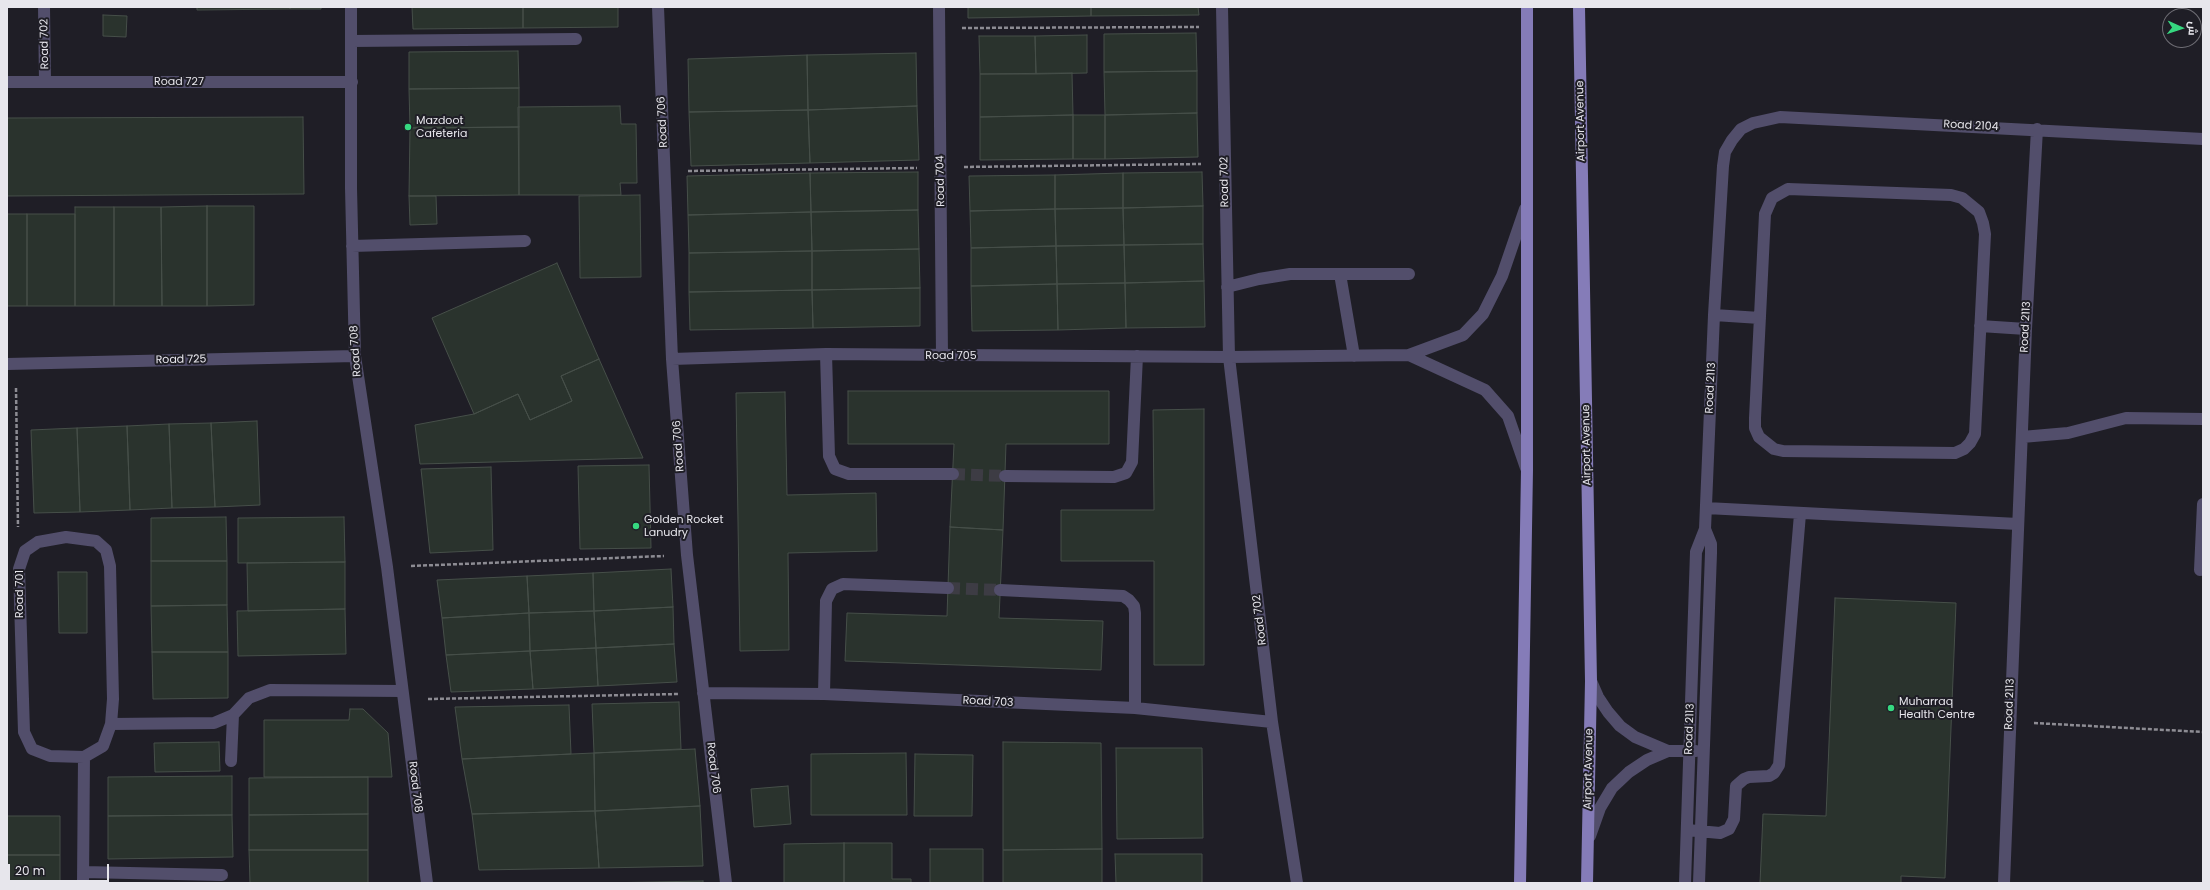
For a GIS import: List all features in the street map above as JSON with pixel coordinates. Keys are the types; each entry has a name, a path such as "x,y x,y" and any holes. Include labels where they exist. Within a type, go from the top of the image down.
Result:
{"main road":[{"path":"1520,883 1527,470 1525,209 1527,7"},
{"name":"Airport Avenue","path":"1579,7 1591,681 1587,883"}],"street":[{"name":"Road 702","path":"44,7 45,82"},
{"name":"Road 708","path":"351,7 352,246 355,356 387,567 427,883"},
{"name":"Road 706","path":"658,7 672,359 687,555 726,883"},
{"name":"Road 704","path":"939,7 942,356"},
{"name":"Road 702","path":"1222,7 1229,357 1272,722 1297,883"},
{"path":"351,41 576,39"},
{"name":"Road 727","path":"7,82 352,82"},
{"name":"Road 2104","path":"1741,129 1766,118 1780,117 2037,129 2203,139"},
{"name":"Road 2113","path":"1685,883 1696,552 1705,528 1722,166 1726,152 1741,129"},
{"name":"Road 2113","path":"2004,883 2026,329 2037,129"},
{"path":"1797,189 1951,195 1962,198 1972,204 1979,212 1984,223 1985,234 1975,434 1970,443 1964,449 1955,453 1783,451 1766,444 1755,428 1760,318 1765,214 1768,205 1779,192 1797,189"},
{"path":"1229,357 1409,355 1463,336 1483,314 1502,276 1525,209"},
{"path":"352,246 525,241"},
{"path":"1227,287 1259,279 1290,274 1409,274"},
{"path":"1340,274 1354,356"},
{"path":"1714,315 1760,318"},
{"path":"1980,326 2026,329"},
{"path":"826,354 829,456 835,469 849,474 952,474"},
{"name":"Road 705","path":"672,359 826,354 1229,357"},
{"path":"1409,355 1486,390 1508,416 1527,470"},
{"name":"Road 725","path":"11,364 355,356"},
{"path":"1005,476 1114,477 1126,474 1132,462 1138,356"},
{"path":"2022,436 2068,433 2126,418 2203,419"},
{"path":"2200,570 2203,504"},
{"path":"1706,508 2018,524"},
{"path":"1687,830 1720,833 1729,829 1734,819 1736,786 1744,779 1749,777 1769,776 1774,773 1778,765 1800,514"},
{"name":"Road 2113","path":"1698,883 1711,553 1705,528"},
{"name":"Road 701","path":"66,537 96,541 106,550 110,566 113,699 110,724 103,746 84,757 50,756 32,749 24,732 19,569 25,551 38,542 66,537"},
{"path":"824,694 826,601 832,589 843,584 948,588"},
{"path":"1000,590 1123,596 1129,600 1134,606 1135,613 1135,708"},
{"name":"Road 2113","path":"1591,681 1598,697 1620,726 1651,745 1668,751"},
{"path":"110,724 206,724 222,721 233,715 249,698 270,690 403,696"},
{"name":"Road 703","path":"703,693 824,694 1135,708 1272,722"},
{"path":"231,761 233,715"},
{"path":"1668,751 1703,751"},
{"name":"Road 2113","path":"1587,851 1591,829 1600,808 1612,788 1628,772 1647,760 1668,751"},
{"path":"84,757 83,878 222,875"}],"path":[{"path":"940,28 1223,26"},
{"path":"11,364 18,529"},
{"path":"387,567 687,555"},
{"path":"403,696 703,693"},
{"path":"2010,722 2203,732"}],"building":[{"path":"197,7 290,7 290,9 197,10"},
{"path":"290,7 321,7 321,9 290,9"},
{"path":"412,7 523,7 523,28 413,29"},
{"path":"523,7 618,7 618,27 523,28"},
{"path":"968,7 1091,7 1091,16 968,18"},
{"path":"1091,7 1198,7 1199,15 1091,16"},
{"path":"103,15 127,16 126,37 103,36"},
{"path":"1196,33 1197,71 1104,72 1104,34"},
{"path":"1087,35 1087,73 1036,74 1035,36"},
{"path":"979,36 1035,36 1036,74 980,74"},
{"path":"518,51 519,88 409,89 409,52"},
{"path":"916,53 917,106 808,110 807,55"},
{"path":"807,55 808,110 689,112 688,59"},
{"path":"1197,71 1197,113 1105,115 1104,72"},
{"path":"1072,73 1073,115 980,117 980,74"},
{"path":"519,88 519,127 410,128 409,89"},
{"path":"620,106 621,124 636,124 637,183 620,183 621,195 519,195 518,107"},
{"path":"917,106 919,160 810,163 808,110"},
{"path":"808,110 810,163 691,166 689,112"},
{"path":"1197,113 1198,157 1105,159 1105,115"},
{"path":"1073,115 1105,115 1105,159 1073,159"},
{"path":"1073,115 1073,159 980,160 980,117"},
{"path":"303,117 304,194 7,196 7,118"},
{"path":"519,127 519,195 409,196 410,128"},
{"path":"918,172 918,210 811,212 810,173"},
{"path":"1202,172 1203,206 1123,208 1123,173"},
{"path":"810,173 811,212 688,215 687,176"},
{"path":"1123,173 1123,208 1055,209 1055,175"},
{"path":"1055,175 1055,209 970,211 969,176"},
{"path":"640,195 641,277 580,278 579,196"},
{"path":"409,196 436,196 437,224 410,225"},
{"path":"207,206 207,306 162,306 161,207"},
{"path":"207,206 254,206 254,305 207,306"},
{"path":"1203,206 1203,244 1124,245 1123,208"},
{"path":"75,207 114,207 114,306 75,306"},
{"path":"114,207 161,207 162,306 114,306"},
{"path":"1123,208 1124,245 1056,246 1055,209"},
{"path":"1055,209 1056,246 971,248 970,211"},
{"path":"918,210 919,249 812,251 811,212"},
{"path":"811,212 812,251 689,253 688,215"},
{"path":"7,214 27,214 27,306 7,306"},
{"path":"27,214 75,214 75,306 27,306"},
{"path":"1203,244 1204,281 1125,283 1124,245"},
{"path":"1124,245 1125,283 1057,284 1056,246"},
{"path":"1056,246 1057,284 971,286 971,248"},
{"path":"919,249 920,288 812,290 812,251"},
{"path":"812,251 812,290 689,292 689,253"},
{"path":"557,263 599,359 561,376 572,401 530,420 518,394 474,414 432,318"},
{"path":"1204,281 1205,327 1126,328 1125,283"},
{"path":"1125,283 1126,328 1058,330 1057,284"},
{"path":"1057,284 1058,330 972,331 971,286"},
{"path":"920,288 920,326 813,328 812,290"},
{"path":"812,290 813,328 690,330 689,292"},
{"path":"599,359 643,458 420,464 415,425 474,414 518,394 530,420 572,401 561,376"},
{"path":"848,391 1109,391 1109,444 1006,444 1003,530 950,527 954,444 848,444"},
{"path":"785,392 787,495 876,493 877,551 788,553 789,650 740,651 736,393"},
{"path":"1204,409 1204,665 1154,665 1154,561 1061,561 1061,510 1154,510 1153,410"},
{"path":"257,421 260,505 215,507 211,423"},
{"path":"211,423 215,507 172,508 169,424"},
{"path":"169,424 172,508 130,510 127,426"},
{"path":"127,426 130,510 80,512 77,428"},
{"path":"77,428 80,512 34,513 31,430"},
{"path":"649,465 651,548 580,549 578,466"},
{"path":"491,467 493,550 430,553 421,469"},
{"path":"226,517 227,561 151,561 151,518"},
{"path":"344,517 345,562 238,563 238,518"},
{"path":"950,527 1003,530 999,618 1103,621 1101,670 845,661 847,613 947,616"},
{"path":"151,561 227,561 227,605 151,606"},
{"path":"345,562 345,609 248,611 247,563"},
{"path":"671,569 673,607 594,611 593,573"},
{"path":"58,572 87,572 87,633 59,633"},
{"path":"593,573 594,611 529,613 527,576"},
{"path":"527,576 529,613 442,618 437,580"},
{"name":"Muharraq Health Centre","path":"1835,598 1956,603 1945,878 1901,876 1901,883 1760,883 1763,814 1826,816"},
{"path":"227,605 228,652 152,652 151,606"},
{"path":"673,607 674,644 596,648 594,611"},
{"path":"345,609 346,654 238,656 237,611"},
{"path":"594,611 596,648 530,651 529,613"},
{"path":"529,613 530,651 446,655 442,618"},
{"path":"674,644 677,682 598,686 596,648"},
{"path":"596,648 598,686 533,689 530,651"},
{"path":"530,651 533,689 451,692 446,655"},
{"path":"152,652 228,652 228,698 153,699"},
{"path":"679,702 681,749 594,753 592,704"},
{"path":"569,705 571,754 462,759 455,707"},
{"path":"350,709 363,709 388,733 392,777 264,777 264,720 349,720"},
{"path":"219,742 220,771 155,772 154,743"},
{"path":"1003,742 1101,743 1102,849 1003,850"},
{"path":"1116,748 1202,748 1203,838 1117,839"},
{"path":"695,749 700,806 595,811 594,753"},
{"path":"594,753 595,811 472,814 462,759"},
{"path":"906,753 907,815 811,815 811,754"},
{"path":"915,754 973,755 972,816 914,816"},
{"path":"232,776 232,815 108,816 108,777"},
{"path":"368,777 368,814 249,815 249,778"},
{"path":"788,786 791,824 754,827 751,789"},
{"path":"700,806 703,866 599,868 595,811"},
{"path":"595,811 599,868 479,870 472,814"},
{"path":"368,814 368,850 249,850 249,815"},
{"path":"232,815 233,857 108,859 108,816"},
{"path":"7,816 60,816 60,855 7,855"},
{"path":"844,843 844,883 784,883 784,844"},
{"path":"844,843 892,843 892,879 911,879 911,883 844,883"},
{"path":"930,849 983,849 983,883 930,883"},
{"path":"1102,849 1102,883 1003,883 1003,850"},
{"path":"249,850 368,850 368,883 250,883"},
{"path":"1115,854 1202,854 1202,883 1116,883"},
{"path":"7,855 60,855 60,883 7,883"},
{"path":"703,881 703,883 600,883"}],"tunnel":[{"path":"953,474 1005,476"},
{"path":"948,588 1000,590"}],"place":[{"name":"Mazdoot Cafeteria","path":"408,127"},
{"name":"Golden Rocket Lanudry","path":"636,526"},
{"name":"Muharraq Health Centre","path":"1891,708"}]}
